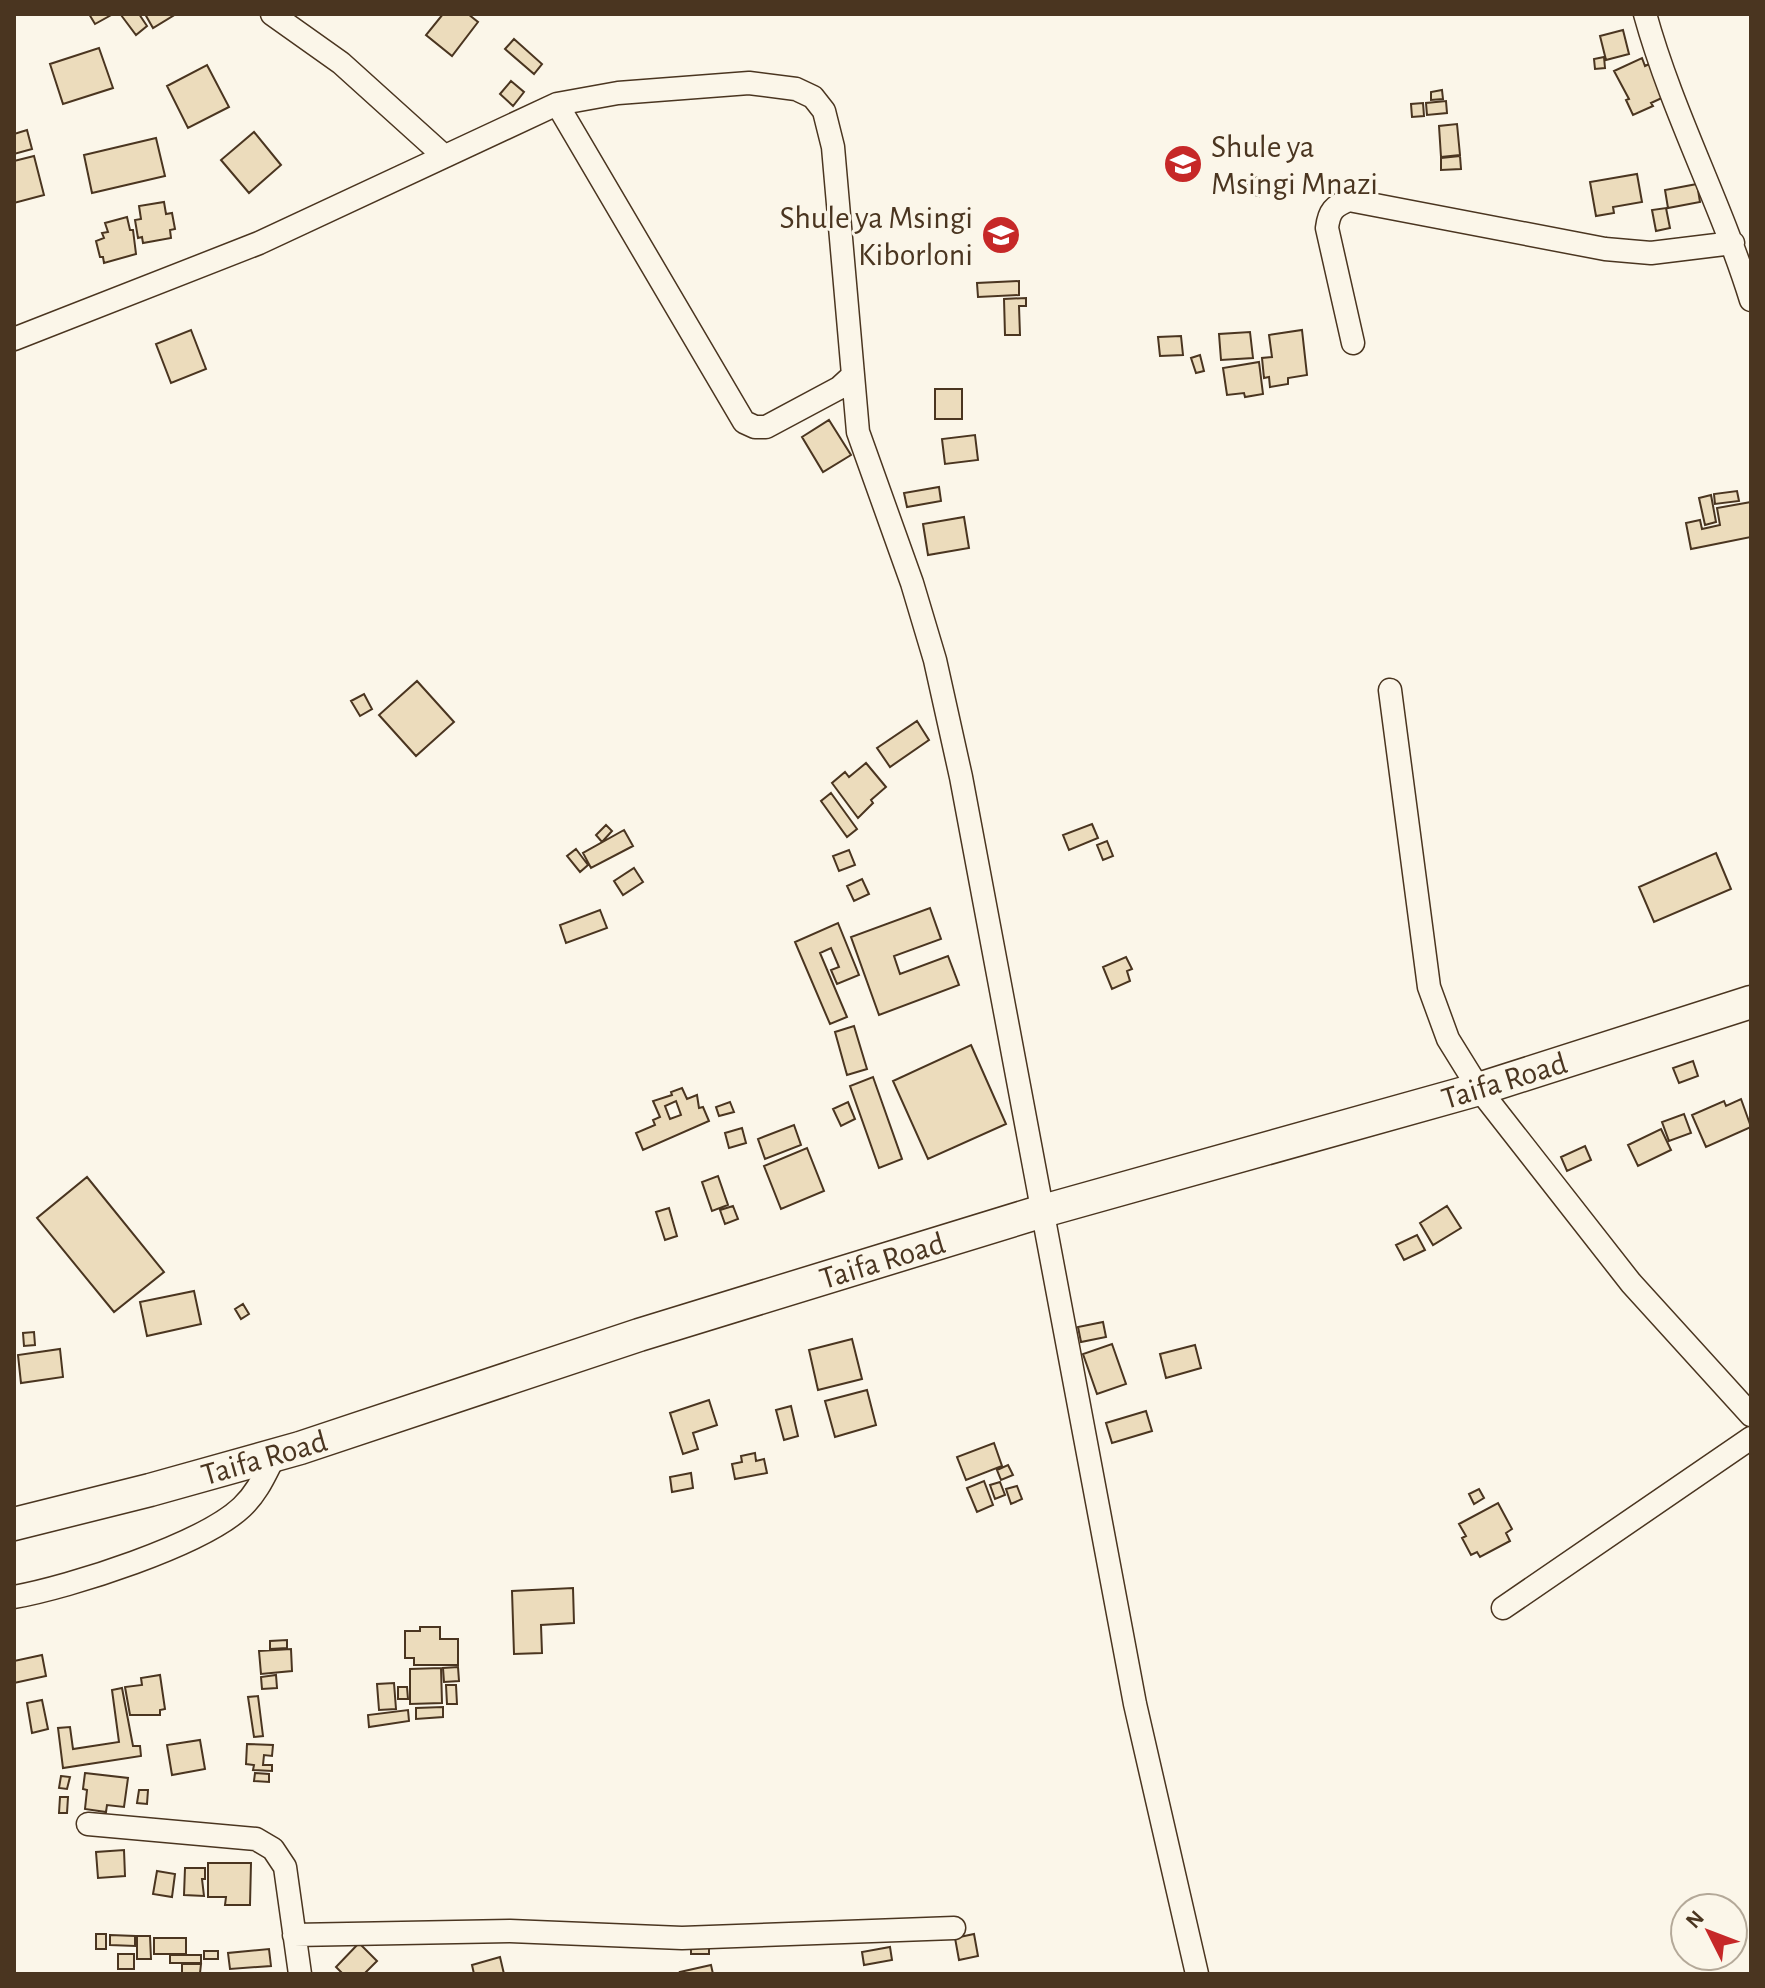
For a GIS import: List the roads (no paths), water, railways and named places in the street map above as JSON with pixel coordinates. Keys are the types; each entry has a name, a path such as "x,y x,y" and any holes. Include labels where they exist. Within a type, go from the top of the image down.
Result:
{"highway":[{"name":"Taifa Road","path":"14,1524 275,1455 639,1335 1043,1211 1479,1089 1751,1002"}],"street":[{"path":"272,14 341,63 444,156"},
{"path":"1645,14 1668,81 1733,243 1751,300"},
{"path":"14,339 259,243 557,104 618,93 749,83 796,89 813,97 824,111 833,147 858,432 912,583 935,660 961,777 1135,1704 1197,1974"},
{"path":"557,104 744,422 755,427 766,427 839,388 851,377"},
{"path":"1353,343 1327,228 1328,214 1336,205 1349,200 1605,249 1651,253 1733,243"},
{"path":"1390,690 1429,987 1448,1039 1479,1089 1631,1283 1751,1415"},
{"path":"1503,1608 1751,1438"},
{"path":"14,1597 97,1575 174,1546 222,1521 240,1509 258,1490 275,1455"},
{"path":"88,1824 256,1839 273,1849 285,1867 300,1974"},
{"path":"294,1935 510,1931 682,1938 954,1928"}],"place":[{"name":"Shule ya Msingi Mnazi","path":"1183,164"},
{"name":"Shule ya Msingi Kiborloni","path":"1001,235"}]}
